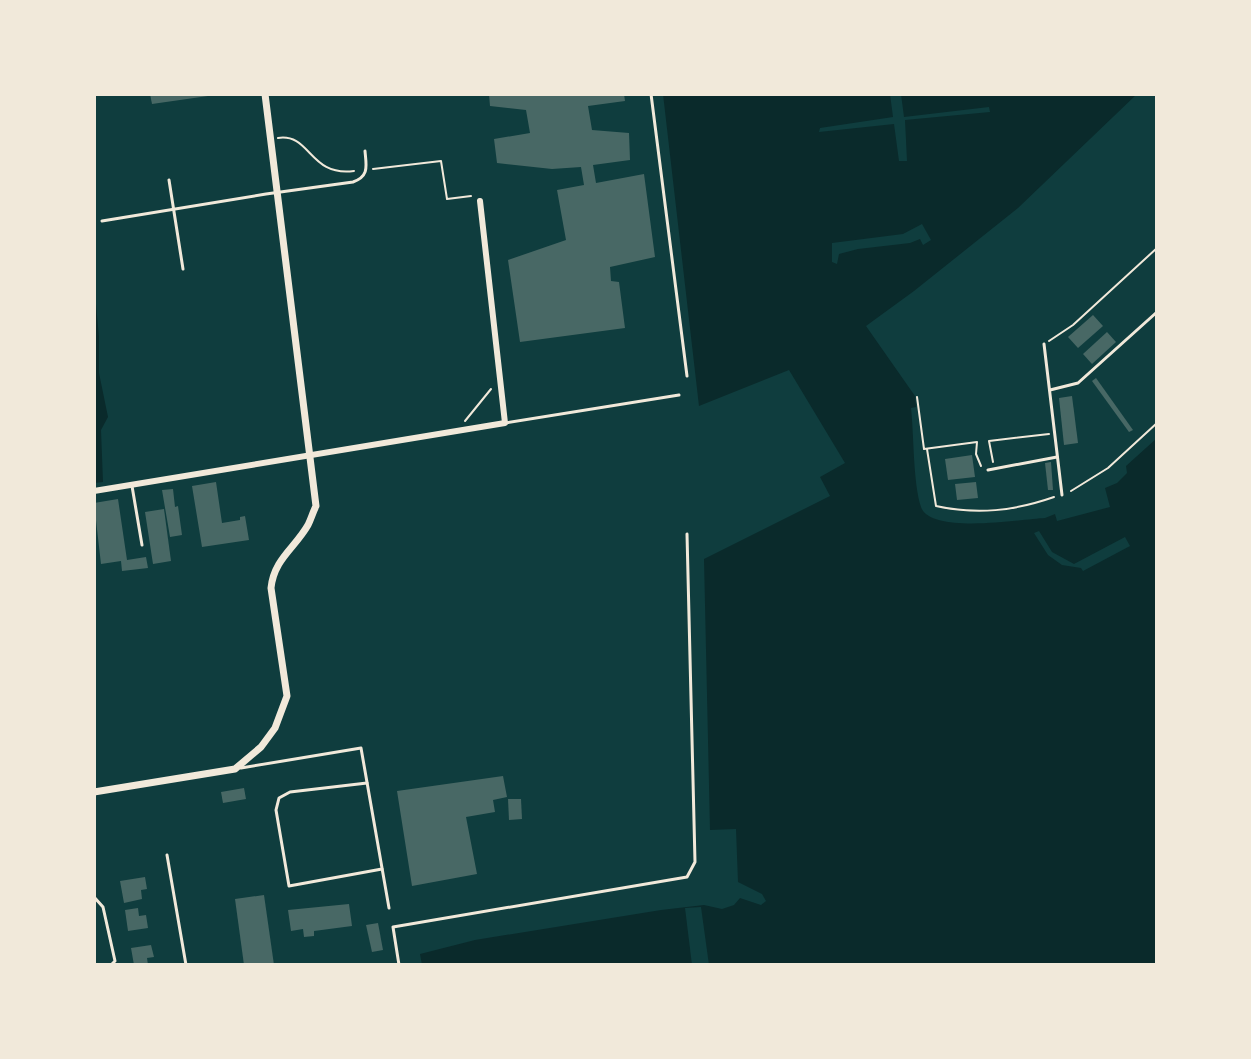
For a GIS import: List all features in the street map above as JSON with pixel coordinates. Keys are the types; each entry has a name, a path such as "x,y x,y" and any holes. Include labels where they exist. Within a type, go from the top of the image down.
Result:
{"street":[{"path":"94,792 235,769 261,747 275,728 287,696 271,588 272,574 279,560 307,526 316,506 265,94"},
{"path":"94,491 505,423 480,201"}],"lane":[{"path":"651,94 687,376"},
{"path":"102,221 353,182 364,177 367,170 365,151"},
{"path":"169,180 183,269"},
{"path":"1050,390 1078,383 1157,312"},
{"path":"1044,344 1062,495"},
{"path":"505,423 679,395"},
{"path":"988,470 1057,457"},
{"path":"132,484 142,545"},
{"path":"399,965 393,927 687,877 695,862 687,534"},
{"path":"235,769 361,748 389,908"},
{"path":"367,783 290,792 279,798 276,810 286,871 289,886 382,869"},
{"path":"167,855 186,965"},
{"path":"94,897 103,907 115,961 111,965"}],"path":[{"path":"269,140 289,137 297,140 318,163 341,173 441,161 447,199 470,196 480,201"},
{"path":"1044,344 1073,325 1157,248"},
{"path":"457,430 500,379"},
{"path":"917,397 936,506 983,512 1015,509 1062,495 1085,484 1108,468 1157,423"},
{"path":"927,449 977,442 979,463 988,470 994,460 989,441 1055,433"}],"water":[{"path":"663,94 1137,94 1018,208 866,326 915,396 916,407 911,408 915,472 918,497 928,516 941,521 978,523 1045,518 1055,514 1057,521 1110,507 1105,488 1117,483 1127,473 1126,466 1157,438 1157,965 422,965 420,954 475,940 661,910 704,905 722,909 734,905 740,898 761,905 766,901 762,894 738,882 736,829 710,830 704,559 830,496 820,477 845,463 789,370 699,406"},
{"path":"94,283 99,373 108,417 101,430 103,482 94,483"}],"pier":[{"path":"890,94 901,94 904,117 989,107 990,112 905,120 907,161 899,161 894,124 819,132 820,128 893,117"},
{"path":"922,224 931,240 923,245 920,239 858,249 839,254 837,264 832,262 832,243 903,234"},
{"path":"1039,531 1052,552 1074,564 1125,537 1130,546 1083,571 1062,565 1048,555 1034,533"},
{"path":"701,907 709,965 692,965 685,908"}],"building":[{"path":"150,94 208,94 208,96 152,104"},
{"path":"489,94 624,94 625,101 588,106 592,130 629,133 630,160 593,165 596,183 644,174 655,257 610,267 611,281 619,282 625,328 520,342 508,260 566,240 557,190 584,185 581,167 552,169 497,163 494,139 530,133 526,110 490,106"},
{"path":"1093,315 1103,326 1078,348 1068,337"},
{"path":"1107,332 1116,342 1092,364 1083,354"},
{"path":"1096,378 1133,430 1129,432 1092,381"},
{"path":"1072,396 1078,443 1064,445 1059,398"},
{"path":"972,455 975,477 948,480 945,459"},
{"path":"1051,462 1053,490 1048,490 1045,463"},
{"path":"216,482 222,523 245,516 249,540 202,547 192,486"},
{"path":"976,482 978,498 957,500 955,484"},
{"path":"173,489 182,535 170,537 162,490"},
{"path":"118,499 127,560 146,557 148,568 122,571 121,561 101,564 94,503"},
{"path":"164,509 171,561 153,564 145,512"},
{"path":"503,776 507,797 493,800 495,812 466,817 477,874 412,886 397,791"},
{"path":"244,788 246,799 223,803 221,792"},
{"path":"508,799 521,799 522,819 509,820"},
{"path":"145,877 147,889 141,890 142,899 124,903 120,881"},
{"path":"264,895 274,965 244,965 235,899"},
{"path":"349,904 352,926 314,931 314,936 304,937 303,929 291,931 288,910"},
{"path":"138,908 139,916 146,915 148,928 128,931 125,910"},
{"path":"378,923 383,950 372,952 366,925"},
{"path":"151,945 154,957 147,958 148,965 134,965 131,948"}]}
